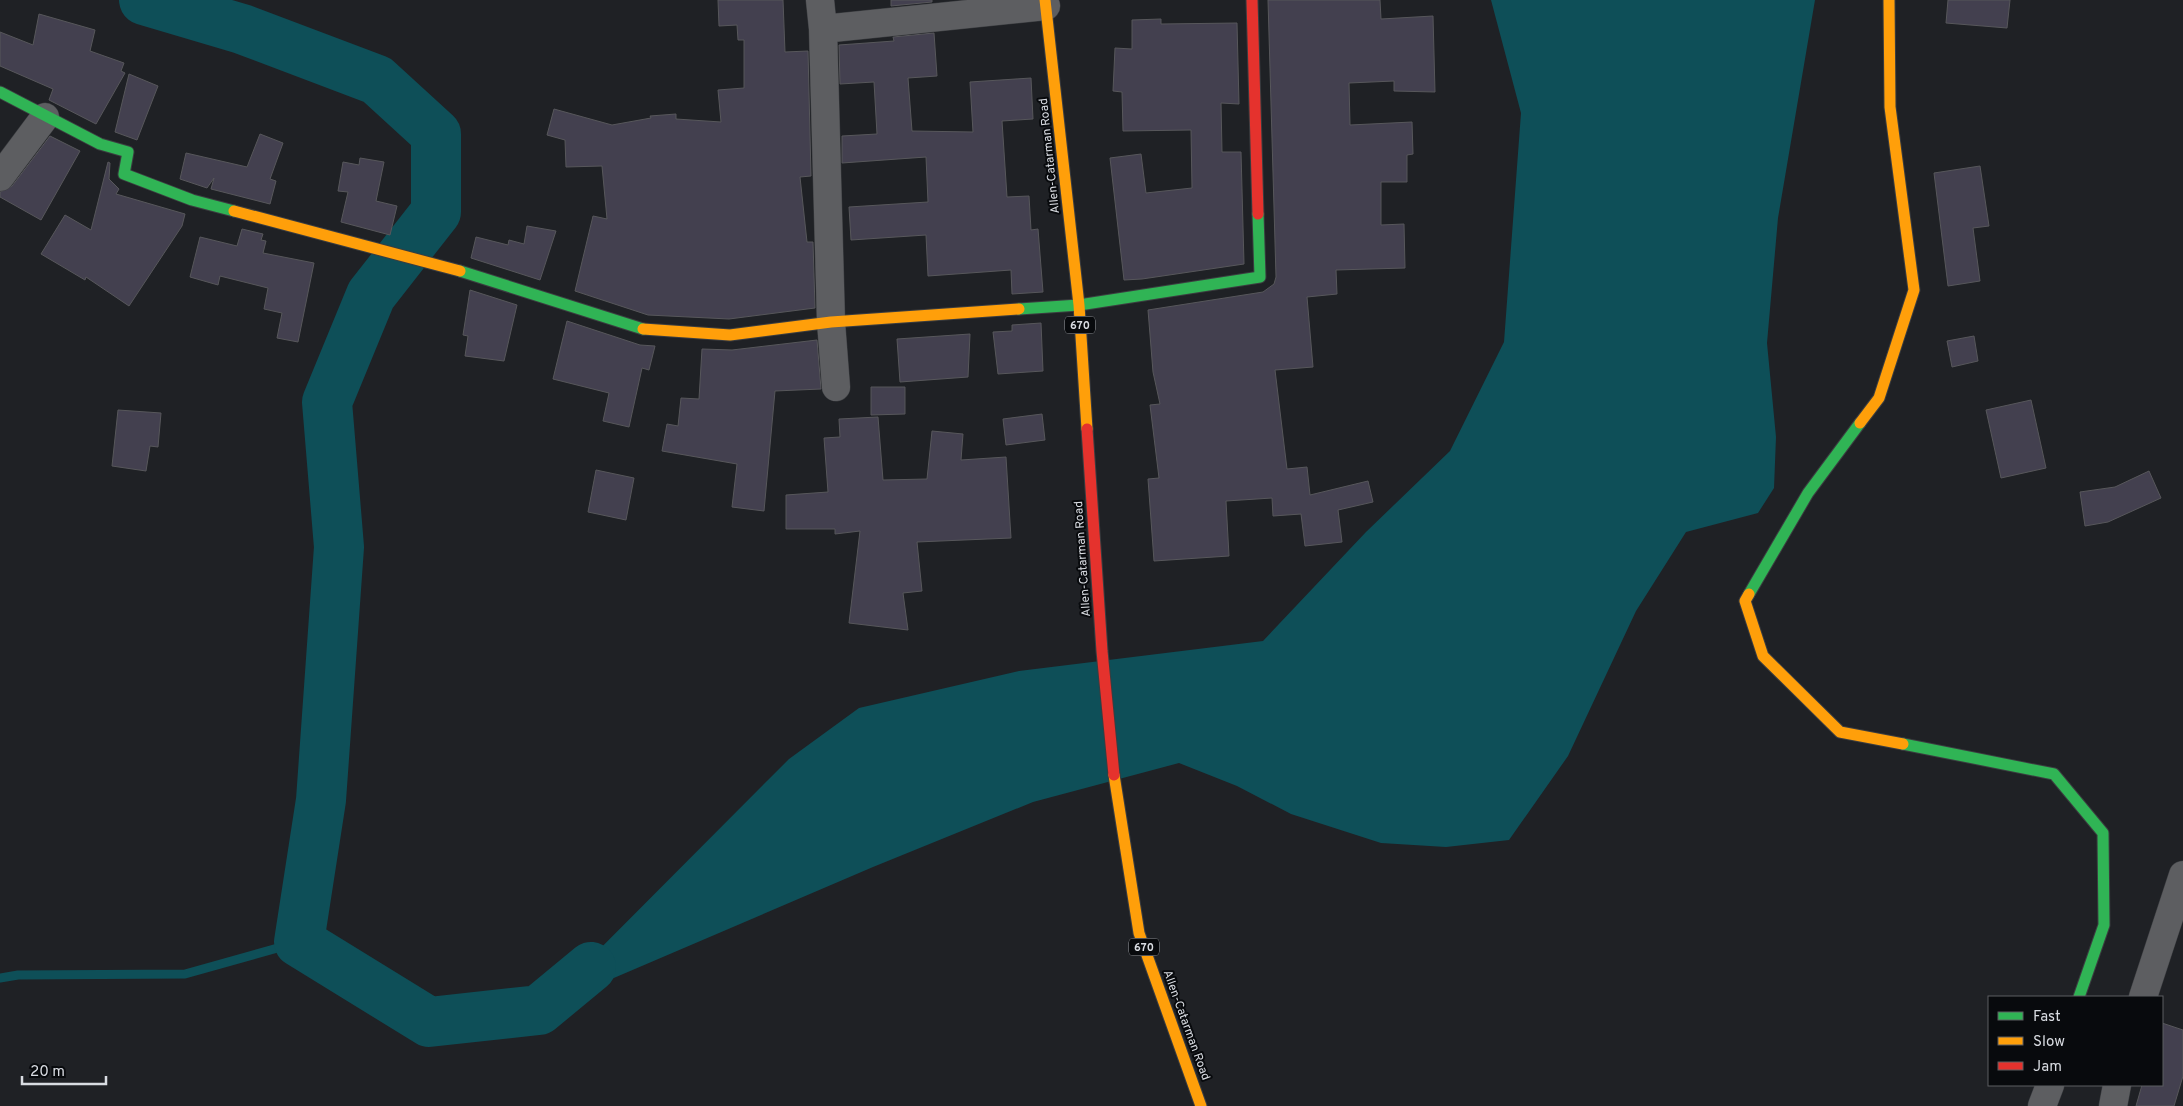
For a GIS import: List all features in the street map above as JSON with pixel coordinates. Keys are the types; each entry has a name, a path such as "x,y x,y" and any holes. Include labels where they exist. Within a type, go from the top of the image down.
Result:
{"street":[{"path":"820,0 824,29 831,322 836,387"},
{"path":"0,92 100,144 128,152 124,174 192,200 331,234 430,261 644,330 730,335 831,322 1079,306 1260,277 1252,0"},
{"path":"1889,0 1890,107 1914,290 1879,398 1808,493 1744,601 1763,656 1840,732 2054,774 2103,833 2104,925 2079,996"},
{"path":"824,29 1046,3"},
{"name":"Allen-Catarman Road","path":"1046,3 1079,306 1102,651 1115,781 1139,933 1201,1106"},
{"path":"0,177 45,117"},
{"path":"2143,996 2183,875"},
{"path":"2042,1106 2050,1086"},
{"path":"2113,1106 2117,1086"}],"water":[{"path":"1491,0 1815,0 1778,218 1767,343 1776,437 1774,488 1758,513 1686,532 1636,611 1568,756 1509,840 1446,847 1381,843 1291,814 1237,786 1179,763 1033,802 873,867 539,1010 789,759 859,708 1019,671 1263,641 1366,532 1450,451 1504,342 1521,113"}],"building":[{"path":"718,0 783,0 785,52 808,51 811,176 800,177 807,242 813,242 815,308 729,319 648,315 575,291 593,216 607,219 602,166 566,167 565,140 547,135 554,109 612,125 651,118 650,116 676,114 676,119 721,122 718,90 744,88 744,40 738,40 737,25 719,26"},
{"path":"891,0 932,0 932,2 891,6"},
{"path":"1268,0 1380,0 1381,19 1433,16 1435,92 1394,91 1394,81 1349,83 1350,125 1412,122 1413,154 1407,155 1407,182 1381,182 1381,225 1404,224 1405,268 1336,270 1337,294 1307,297 1313,367 1275,370 1287,469 1307,467 1310,495 1368,481 1373,502 1338,510 1342,542 1305,546 1301,514 1273,516 1272,498 1226,501 1229,556 1154,561 1148,479 1159,478 1150,405 1160,404 1153,372 1148,310 1263,292 1274,284 1276,277"},
{"path":"1948,0 2010,0 2007,28 1946,23"},
{"path":"39,14 95,30 90,51 124,63 121,71 125,73 96,124 49,100 53,89 0,66 0,32 33,45"},
{"path":"1161,19 1161,24 1237,23 1239,104 1221,103 1222,152 1241,152 1244,264 1124,280 1110,158 1141,154 1146,193 1192,188 1191,130 1123,131 1122,92 1113,91 1115,48 1132,49 1132,20"},
{"path":"934,33 937,76 908,78 912,131 973,132 970,82 1031,78 1033,119 1002,121 1007,197 1029,196 1031,230 1038,229 1043,292 1012,294 1011,270 928,276 926,235 851,240 849,207 928,202 926,157 842,163 842,136 877,134 874,82 840,84 839,45 894,41 893,37"},
{"path":"129,74 158,86 137,140 115,132"},
{"path":"260,134 283,143 270,179 276,181 270,204 211,189 214,178 207,188 180,179 186,153 247,167"},
{"path":"50,136 80,151 41,220 0,197 0,192 12,186"},
{"path":"360,158 384,162 376,201 397,206 390,235 341,222 348,192 338,191 343,162 359,165"},
{"path":"108,162 110,163 109,179 119,189 116,194 185,214 182,226 129,306 86,277 85,280 41,254 65,215 91,230"},
{"path":"1980,166 1989,226 1973,228 1980,281 1948,286 1934,173"},
{"path":"527,226 556,231 540,280 471,258 476,237 508,245 509,240 524,244"},
{"path":"242,229 263,234 261,240 266,241 263,253 314,263 298,342 277,338 282,313 264,309 268,288 220,276 218,285 190,277 200,237 237,246"},
{"path":"470,290 517,305 504,361 465,356 468,336 463,335"},
{"path":"567,321 640,345 655,346 649,370 642,368 629,427 603,421 609,393 553,379"},
{"path":"1041,323 1043,371 998,374 993,332 1012,331 1012,325"},
{"path":"970,334 968,377 900,382 897,339"},
{"path":"1974,336 1978,361 1952,367 1947,341"},
{"path":"817,340 821,389 775,391 764,511 732,507 737,464 662,451 667,424 678,426 681,398 699,399 702,349 732,350"},
{"path":"871,387 905,387 905,414 871,415"},
{"path":"2031,400 2046,468 2001,478 1986,410"},
{"path":"118,410 161,413 158,447 150,446 146,471 112,466"},
{"path":"1042,414 1045,440 1006,445 1003,419"},
{"path":"878,417 883,480 927,479 932,431 963,434 961,460 1006,457 1011,538 917,542 922,591 903,593 908,630 849,623 860,531 835,534 835,529 786,529 786,495 828,492 824,438 840,437 839,419"},
{"path":"596,470 634,478 626,520 588,512"},
{"path":"2149,471 2161,498 2108,522 2085,526 2080,492 2115,487"},
{"path":"2163,1023 2183,1030 2183,1076 2174,1106 2136,1106 2142,1086 2163,1086"}],"waterway":[{"path":"144,0 242,29 377,80 436,134 436,212 371,295 327,402 339,547 321,800 299,942 429,1022 539,1010 591,967"},
{"path":"0,978 18,975 185,974 299,942"}],"traffic: fast":[{"path":"0,92 100,144 128,152 124,174 192,200 234,211"},
{"path":"1019,309 1079,305 1260,277 1258,214"},
{"path":"460,271 643,329"},
{"path":"1749,594 1808,493 1860,423"},
{"path":"1903,744 2054,774 2103,833 2104,925 2079,996"}],"traffic: slow":[{"path":"1045,0 1079,305 1087,429"},
{"path":"1860,423 1879,398 1914,290 1890,107 1889,0"},
{"path":"234,211 460,271"},
{"path":"643,329 730,335 831,322 1019,309"},
{"path":"1749,594 1745,601 1763,656 1840,732 1903,744"},
{"path":"1114,775 1139,933 1201,1106"}],"traffic: jam":[{"path":"1252,0 1258,214"},
{"path":"1087,429 1102,651 1114,775"}]}
